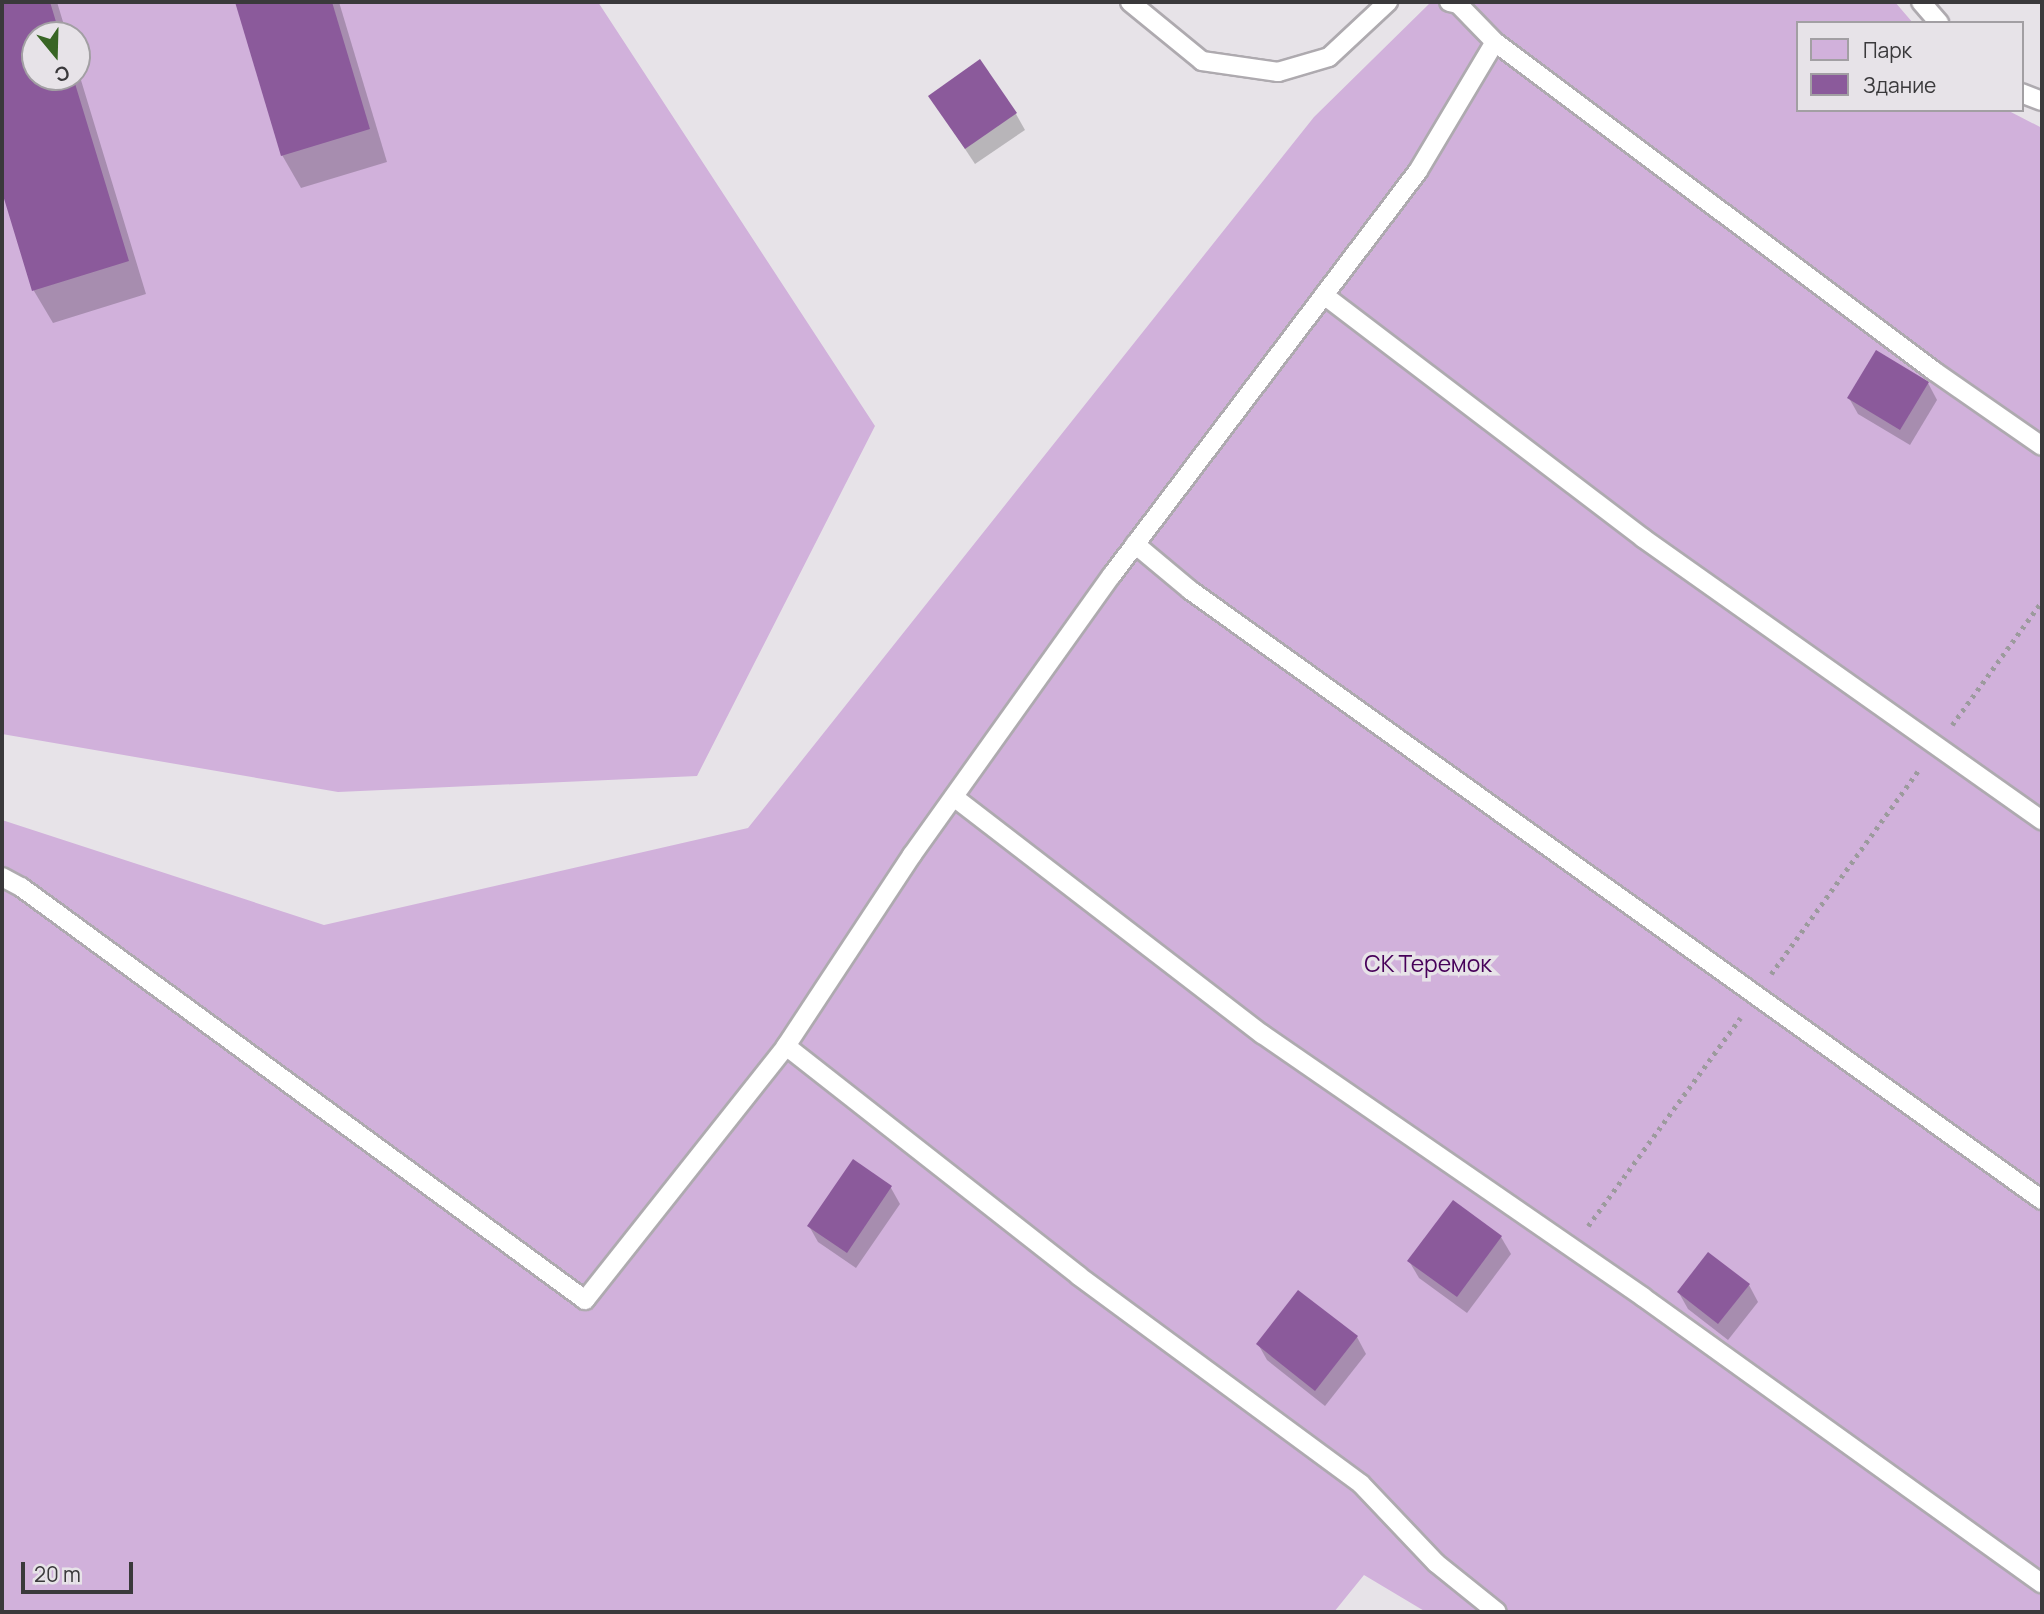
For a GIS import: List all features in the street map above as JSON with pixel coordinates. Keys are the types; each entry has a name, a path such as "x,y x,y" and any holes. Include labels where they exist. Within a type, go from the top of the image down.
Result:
{"lane":[{"path":"1130,2 1202,61 1278,72 1329,57 1388,2"},
{"path":"1449,2 1458,4 1495,41 1934,371 2042,446"},
{"path":"1921,2 1936,21"},
{"path":"2,877 54,911 585,1300 786,1046 954,797 1135,544 1418,171 1495,41"},
{"path":"2023,94 2042,101"},
{"path":"1324,295 1643,538 2042,821"},
{"path":"1135,544 1190,590 2042,1200"},
{"path":"954,797 1262,1034 1572,1248 2042,1584"},
{"path":"786,1046 1079,1276 1361,1483 1436,1563 1497,1612"}],"path":[{"path":"1945,735 2042,601"},
{"path":"1767,980 1929,757"},
{"path":"1572,1248 1742,1014"}],"green space":[{"path":"2,2 598,2 875,426 697,776 338,792 2,734"},
{"name":"СК Теремок","path":"1431,2 1895,2 1911,21 1796,21 1796,112 2011,112 2042,128 2042,1612 1426,1612 1364,1575 1334,1612 2,1612 2,820 324,925 748,828 1314,117"}],"building":[{"path":"2,2 50,2 56,21 21,21 21,91 77,91 129,261 32,291 2,192"},
{"path":"235,2 332,2 370,129 281,156"},
{"path":"980,59 1017,113 965,149 928,96"},
{"path":"1876,350 1929,382 1900,430 1847,398"},
{"path":"853,1159 892,1186 847,1253 807,1226"},
{"path":"1453,1200 1502,1236 1457,1297 1407,1261"},
{"path":"1708,1252 1750,1284 1718,1324 1677,1292"},
{"path":"1298,1290 1358,1336 1315,1391 1256,1344"}]}
